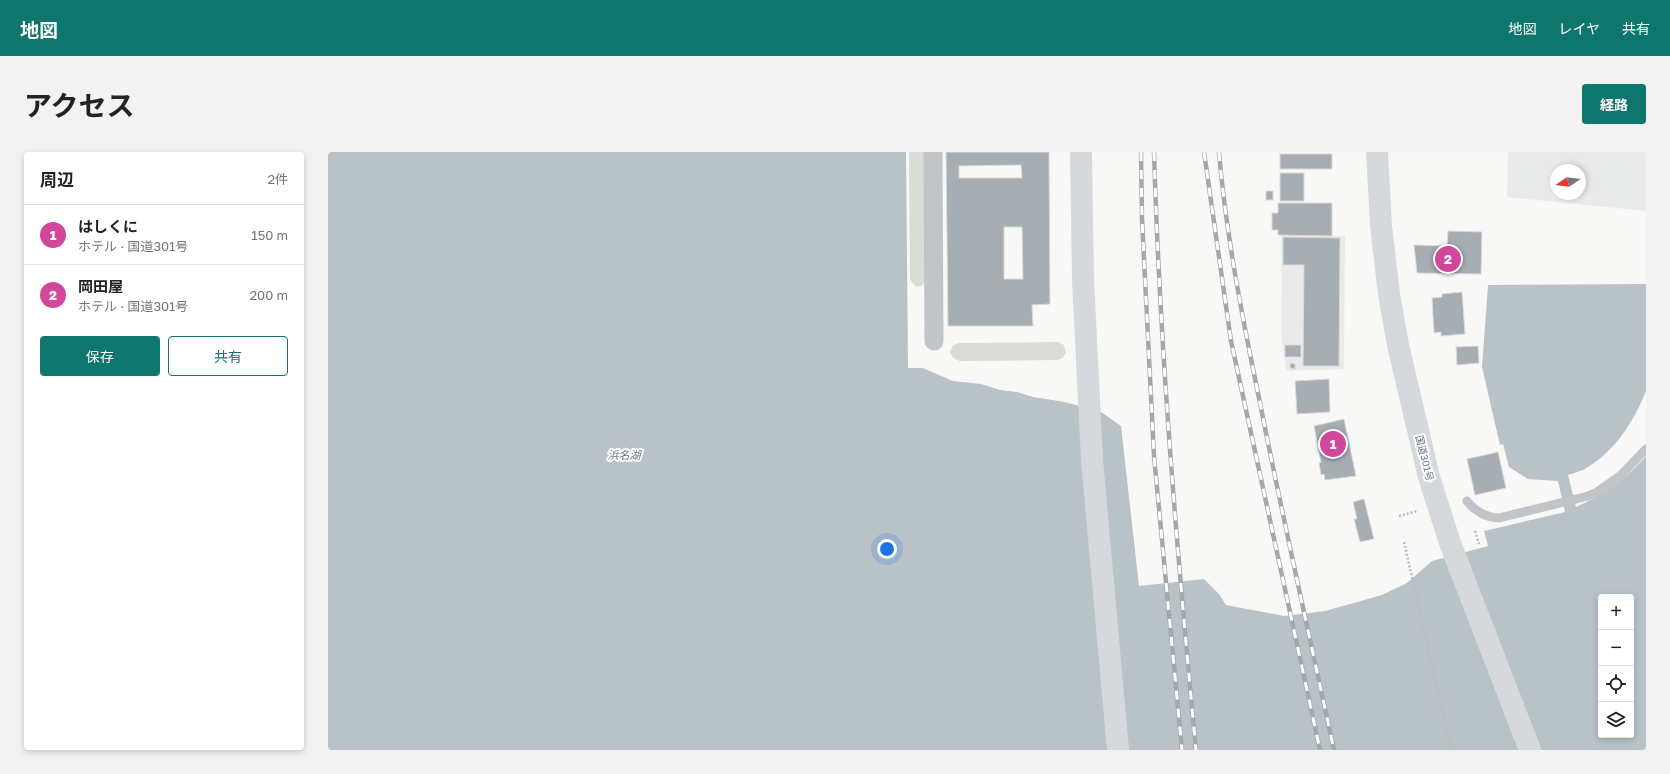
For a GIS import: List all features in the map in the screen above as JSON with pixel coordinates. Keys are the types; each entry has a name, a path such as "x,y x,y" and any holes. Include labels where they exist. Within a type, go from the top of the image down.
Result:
{"main road":[{"path":"1081,152 1083,280 1092,460 1118,750"},
{"name":"国道301号","path":"1377,152 1381,226 1389,294 1398,344 1429,476 1450,543 1530,750"}],"street":[{"path":"932,152 934,341"}],"lane":[{"path":"1467,501 1473,509 1481,514 1490,518 1499,518 1588,496 1605,487 1634,463 1646,448"}],"path":[{"path":"1398,516 1420,510"},
{"path":"1475,531 1479,544"},
{"path":"1404,542 1451,750"}],"shaded area":[{"path":"909,152 925,152 926,279 923,285 917,287 910,279"},
{"path":"1508,152 1646,152 1646,211 1507,197"},
{"path":"1281,235 1345,236 1344,369 1286,371 1282,341"},
{"path":"1057,342 1064,345 1066,352 1063,358 1057,360 960,361 953,358 950,352 953,345 959,343"}],"water":[{"name":"浜名湖","path":"328,152 906,152 908,368 923,368 953,381 981,384 1000,390 1065,402 1101,412 1121,426 1139,586 1204,579 1219,594 1226,605 1284,616 1325,611 1382,595 1407,583 1432,561 1488,546 1484,531 1565,512 1558,481 1528,479 1509,467 1503,444 1500,445 1482,367 1488,285 1646,284 1646,391 1629,426 1613,446 1594,463 1583,470 1568,475 1576,507 1614,486 1646,456 1646,750 328,750"}],"building":[{"path":"946,152 1049,152 1050,304 1032,305 1033,326 948,326","holes":["1021,165 1022,178 959,178 959,166","1004,227 1022,227 1023,279 1004,279"]},
{"path":"1280,154 1332,154 1332,169 1280,169"},
{"path":"1280,173 1304,173 1304,201 1280,201"},
{"path":"1266,191 1273,191 1273,200 1266,200"},
{"path":"1278,203 1332,203 1332,236 1278,235 1278,230 1272,230 1272,213 1278,213"},
{"path":"1448,231 1482,232 1481,274 1417,273 1414,245 1447,246"},
{"path":"1283,237 1340,238 1339,366 1303,366 1304,265 1283,265"},
{"path":"1462,292 1465,334 1441,336 1441,332 1434,333 1432,298 1442,297 1442,294"},
{"path":"1285,345 1301,345 1301,357 1285,357"},
{"path":"1478,346 1479,363 1457,365 1456,347"},
{"path":"1290,363 1295,364 1295,369 1290,368"},
{"path":"1329,379 1330,412 1297,414 1295,381"},
{"path":"1344,419 1356,476 1325,480 1324,474 1321,475 1319,463 1321,462 1314,426"},
{"path":"1498,452 1506,488 1475,495 1467,459"},
{"path":"1364,499 1374,539 1360,542 1354,519 1357,519 1353,502"}],"railway":[{"path":"1141,152 1142,219 1154,456 1182,750"},
{"path":"1154,152 1160,302 1170,451 1196,750"},
{"path":"1204,152 1231,341 1320,750"},
{"path":"1219,152 1226,215 1247,341 1334,750"}],"place":[{"name":"岡田屋","path":"1448,259"},
{"name":"はしくに","path":"1333,444"}]}
